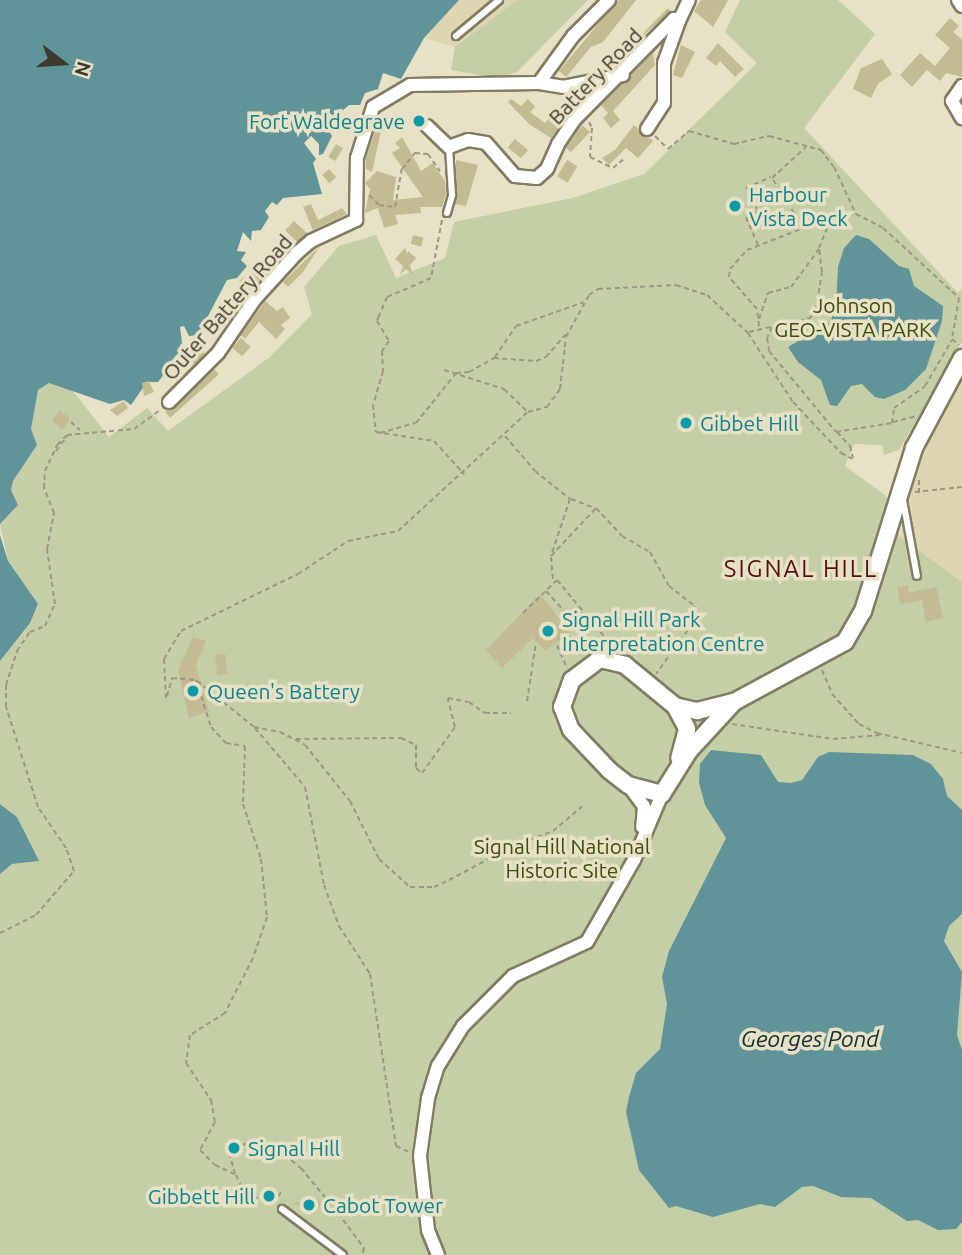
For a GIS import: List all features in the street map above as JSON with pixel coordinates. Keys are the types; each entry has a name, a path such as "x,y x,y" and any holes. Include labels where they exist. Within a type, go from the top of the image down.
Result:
{"street":[{"path":"539,83 573,36 609,0"},
{"name":"Battery Road","path":"449,147 468,140 486,143 515,176 537,178 548,169 558,144 579,115 623,75 674,19 679,21 689,0"},
{"path":"958,0 962,6"},
{"path":"647,129 664,103 664,63 679,21"},
{"name":"Outer Battery Road","path":"169,402 218,353 255,299 297,253 311,241 356,220 355,190 366,118 373,107 410,85 539,83 563,87 623,75"},
{"path":"962,86 952,101 962,118"},
{"path":"427,126 449,147"},
{"path":"675,706 697,711 734,702 845,642 857,626 900,488 923,428 961,352"},
{"path":"438,1255 428,1230 420,1156 428,1098 438,1066 463,1026 513,976 587,942 638,852 675,770 687,732 675,706 649,683 625,665 600,659 584,667 572,680 562,707 566,722 628,785 645,810 638,852"},
{"path":"675,770 734,702"},
{"path":"628,785 662,794"}],"lane":[{"path":"456,36 499,0"},
{"path":"447,213 452,195 449,147"},
{"path":"900,488 917,576"},
{"path":"282,1209 343,1255"}],"path":[{"path":"579,115 592,128 590,157 613,168 625,158"},
{"path":"647,129 668,149 689,131 734,144 769,136 821,150 834,167 856,214"},
{"path":"748,221 758,211 746,188 772,177 806,147"},
{"path":"355,190 367,193 379,205 395,207 401,169 411,155 428,154 440,171"},
{"path":"772,177 794,213 809,226"},
{"path":"379,434 373,405 383,371 382,351 389,341 377,321 387,297 431,278 437,232 447,213"},
{"path":"759,327 757,309 729,277 733,262 758,245 831,218 856,214 883,228 959,298 952,339 925,386 894,408 892,423"},
{"path":"747,217 758,245"},
{"path":"758,321 768,293 791,287 819,248 831,218"},
{"path":"748,333 759,327 810,318 816,310 822,272 819,248"},
{"path":"494,358 536,361 546,357 570,330 589,295 621,287 676,285 707,295 748,333 793,402 841,453 853,459 850,446 769,351 767,338 773,325"},
{"path":"379,434 416,423 456,373 469,372 494,358 516,326 585,302"},
{"path":"420,1156 396,1146 370,974 339,926 324,885 305,787 254,727 196,680 172,678 166,698 164,659 181,631 298,574 348,541 398,531 464,474 528,412 547,407 560,389 570,330"},
{"path":"952,339 961,352"},
{"path":"444,370 504,389 528,412"},
{"path":"0,933 36,915 74,871 66,848 38,807 30,773 9,726 5,699 17,651 30,632 45,626 53,613 48,566 54,513 43,482 53,453 67,435 81,431 134,429 169,402"},
{"path":"836,432 918,416"},
{"path":"71,422 81,431"},
{"path":"379,434 435,442 464,474"},
{"path":"504,435 535,471 569,499 596,508 622,536 650,552 668,586 695,606 688,630 649,683"},
{"path":"919,493 962,486"},
{"path":"523,613 553,581 551,556 569,499"},
{"path":"551,556 596,508"},
{"path":"553,581 559,581 607,639 609,646 600,659"},
{"path":"545,590 578,626"},
{"path":"583,609 576,642 584,667"},
{"path":"567,635 576,642"},
{"path":"527,701 536,642"},
{"path":"557,645 572,680"},
{"path":"818,658 846,712 881,734 962,753"},
{"path":"196,680 211,727 226,743 245,746 243,804 267,887 267,916 253,958 225,1013 190,1035 185,1049 186,1063 211,1100 215,1122 200,1150 215,1165 236,1175"},
{"path":"254,727 295,739 401,738 416,745 416,768 422,774 437,747 453,731 448,698 469,702 485,713 511,713"},
{"path":"715,723 740,722 767,731 833,739 873,738 881,734"},
{"path":"295,739 305,746 350,801 379,859 410,887 434,887 513,846 553,831 582,807"},
{"path":"282,1209 273,1203 245,1194 229,1155 234,1149 253,1141 272,1144 301,1168 364,1248 362,1255"},
{"path":"273,1203 282,1191"}],"shaded area":[{"path":"459,0 517,0 455,47 424,38"},
{"path":"962,371 962,582 900,537 918,461"}],"green space":[{"path":"517,0 588,0 517,72 497,78 451,70 455,47"},
{"name":"Signal Hill National Historic Site","path":"740,0 838,0 875,34 804,128 958,293 962,289 962,341 899,450 884,455 882,445 854,444 845,466 886,496 900,537 962,582 962,1255 0,1255 0,874 12,864 38,861 17,817 0,804 0,661 30,623 38,605 8,561 0,524 18,505 11,490 13,481 37,445 30,429 38,390 49,383 72,390 109,437 147,408 168,431 270,357 312,314 304,287 339,246 376,235 396,278 445,258 454,222 573,198 644,174 757,63 725,32"}],"water":[{"path":"0,0 459,0 424,38 401,79 383,73 378,89 365,93 360,105 349,105 334,118 330,113 322,120 332,136 323,154 319,155 319,144 311,136 304,143 316,159 313,163 322,194 283,198 277,205 272,202 265,211 269,217 261,230 252,231 251,241 243,232 237,251 246,252 241,260 247,266 237,278 227,280 198,335 189,336 184,326 180,327 184,359 173,363 158,382 147,382 131,405 124,400 110,404 49,383 38,390 31,429 37,445 13,481 11,490 18,505 0,524"},
{"path":"856,235 869,239 899,266 909,269 914,286 943,306 942,321 926,369 905,390 884,399 875,397 862,384 851,386 837,406 830,405 821,380 798,362 788,347 830,323 836,306 838,267 844,248"},
{"path":"0,535 8,561 38,604 30,623 0,661"},
{"name":"Georges Pond","path":"711,750 761,755 778,782 791,783 802,780 818,757 829,752 913,755 931,764 943,779 947,796 962,810 962,914 949,926 944,941 962,972 957,1035 962,1050 962,1222 956,1229 938,1230 918,1220 907,1221 871,1198 841,1197 813,1186 802,1187 775,1207 760,1204 713,1217 676,1206 669,1208 639,1170 626,1112 629,1097 636,1073 660,1049 667,1004 662,977 669,951 726,838 705,805 699,783 700,764"},
{"path":"0,804 17,817 39,861 12,864 0,874"}],"building":[{"path":"618,0 636,0 603,42 591,47 566,77 559,71"},
{"path":"701,0 728,0 713,27 694,11"},
{"path":"668,8 671,11 638,40 647,29"},
{"path":"950,18 959,26 953,32 962,39 962,77 946,73 940,81 927,70 912,87 900,75 920,53 935,66 950,48 935,35"},
{"path":"718,43 744,69 735,77 720,61 716,66 706,58"},
{"path":"681,45 695,52 682,78 673,75"},
{"path":"653,53 655,65 613,111 620,120 611,128 603,118 608,113 601,105"},
{"path":"882,59 892,74 878,84 871,98 853,89 861,68"},
{"path":"511,99 521,106 528,99 535,107 530,112 545,123 563,103 571,110 551,138 529,124 508,102"},
{"path":"582,125 590,132 571,152 566,148"},
{"path":"634,125 653,141 638,158 626,148 609,165 602,158 615,150"},
{"path":"375,130 381,131 372,172 366,169 366,159"},
{"path":"402,137 421,171 433,163 445,181 446,194 442,207 420,207 421,213 395,215 398,224 384,228 378,208 365,213 370,189 365,183 377,171 396,177 393,200 423,197 392,153 400,148 395,143"},
{"path":"515,139 528,150 521,158 508,147"},
{"path":"336,144 343,148 335,161 328,157"},
{"path":"456,160 478,165 466,206 455,204"},
{"path":"567,160 577,166 568,182 557,176"},
{"path":"329,169 336,177 329,183 322,175"},
{"path":"311,204 318,220 342,208 347,214 313,230 303,207"},
{"path":"294,221 307,233 298,243 285,231"},
{"path":"413,235 424,238 421,247 411,244"},
{"path":"320,246 303,272 288,287 283,282"},
{"path":"405,248 407,255 408,251 416,258 410,265 413,275 406,269 400,275 403,266 395,259"},
{"path":"274,253 280,258 250,291 239,281"},
{"path":"265,301 277,311 283,307 290,318 281,325 285,329 276,339 259,322 245,339 241,335"},
{"path":"241,338 251,347 242,356 232,348"},
{"path":"202,349 205,354 178,381 194,364 189,358"},
{"path":"214,369 219,374 170,418 165,411 175,408"},
{"path":"149,381 154,392 144,396 142,383"},
{"path":"124,401 128,408 117,416 110,410"},
{"path":"60,410 70,419 62,430 52,420"},
{"path":"908,585 909,593 936,587 943,618 926,622 922,600 900,604 897,587"},
{"name":"Signal Hill Park Interpretation Centre","path":"540,594 570,633 545,651 533,638 502,668 486,650"},
{"name":"Queen's Battery","path":"193,637 206,641 196,665 209,712 189,718 178,670"},
{"path":"225,654 227,674 217,675 215,655"},
{"name":"Cabot Tower","path":"311,1195 322,1202 315,1215 293,1203 308,1200"}],"place":[{"name":"Fort Waldegrave","path":"419,121"},
{"name":"Harbour Vista Deck","path":"735,206"},
{"name":"Gibbet Hill","path":"686,423"},
{"name":"Signal Hill Park Interpretation Centre","path":"548,631"},
{"name":"Queen's Battery","path":"193,691"},
{"name":"Signal Hill","path":"234,1148"},
{"name":"Gibbett Hill","path":"269,1196"},
{"name":"Cabot Tower","path":"309,1205"}],"district":[{"name":"SIGNAL HILL","path":"801,569"}],"park label":[{"name":"Johnson GEO-VISTA PARK","path":"853,317"}]}
